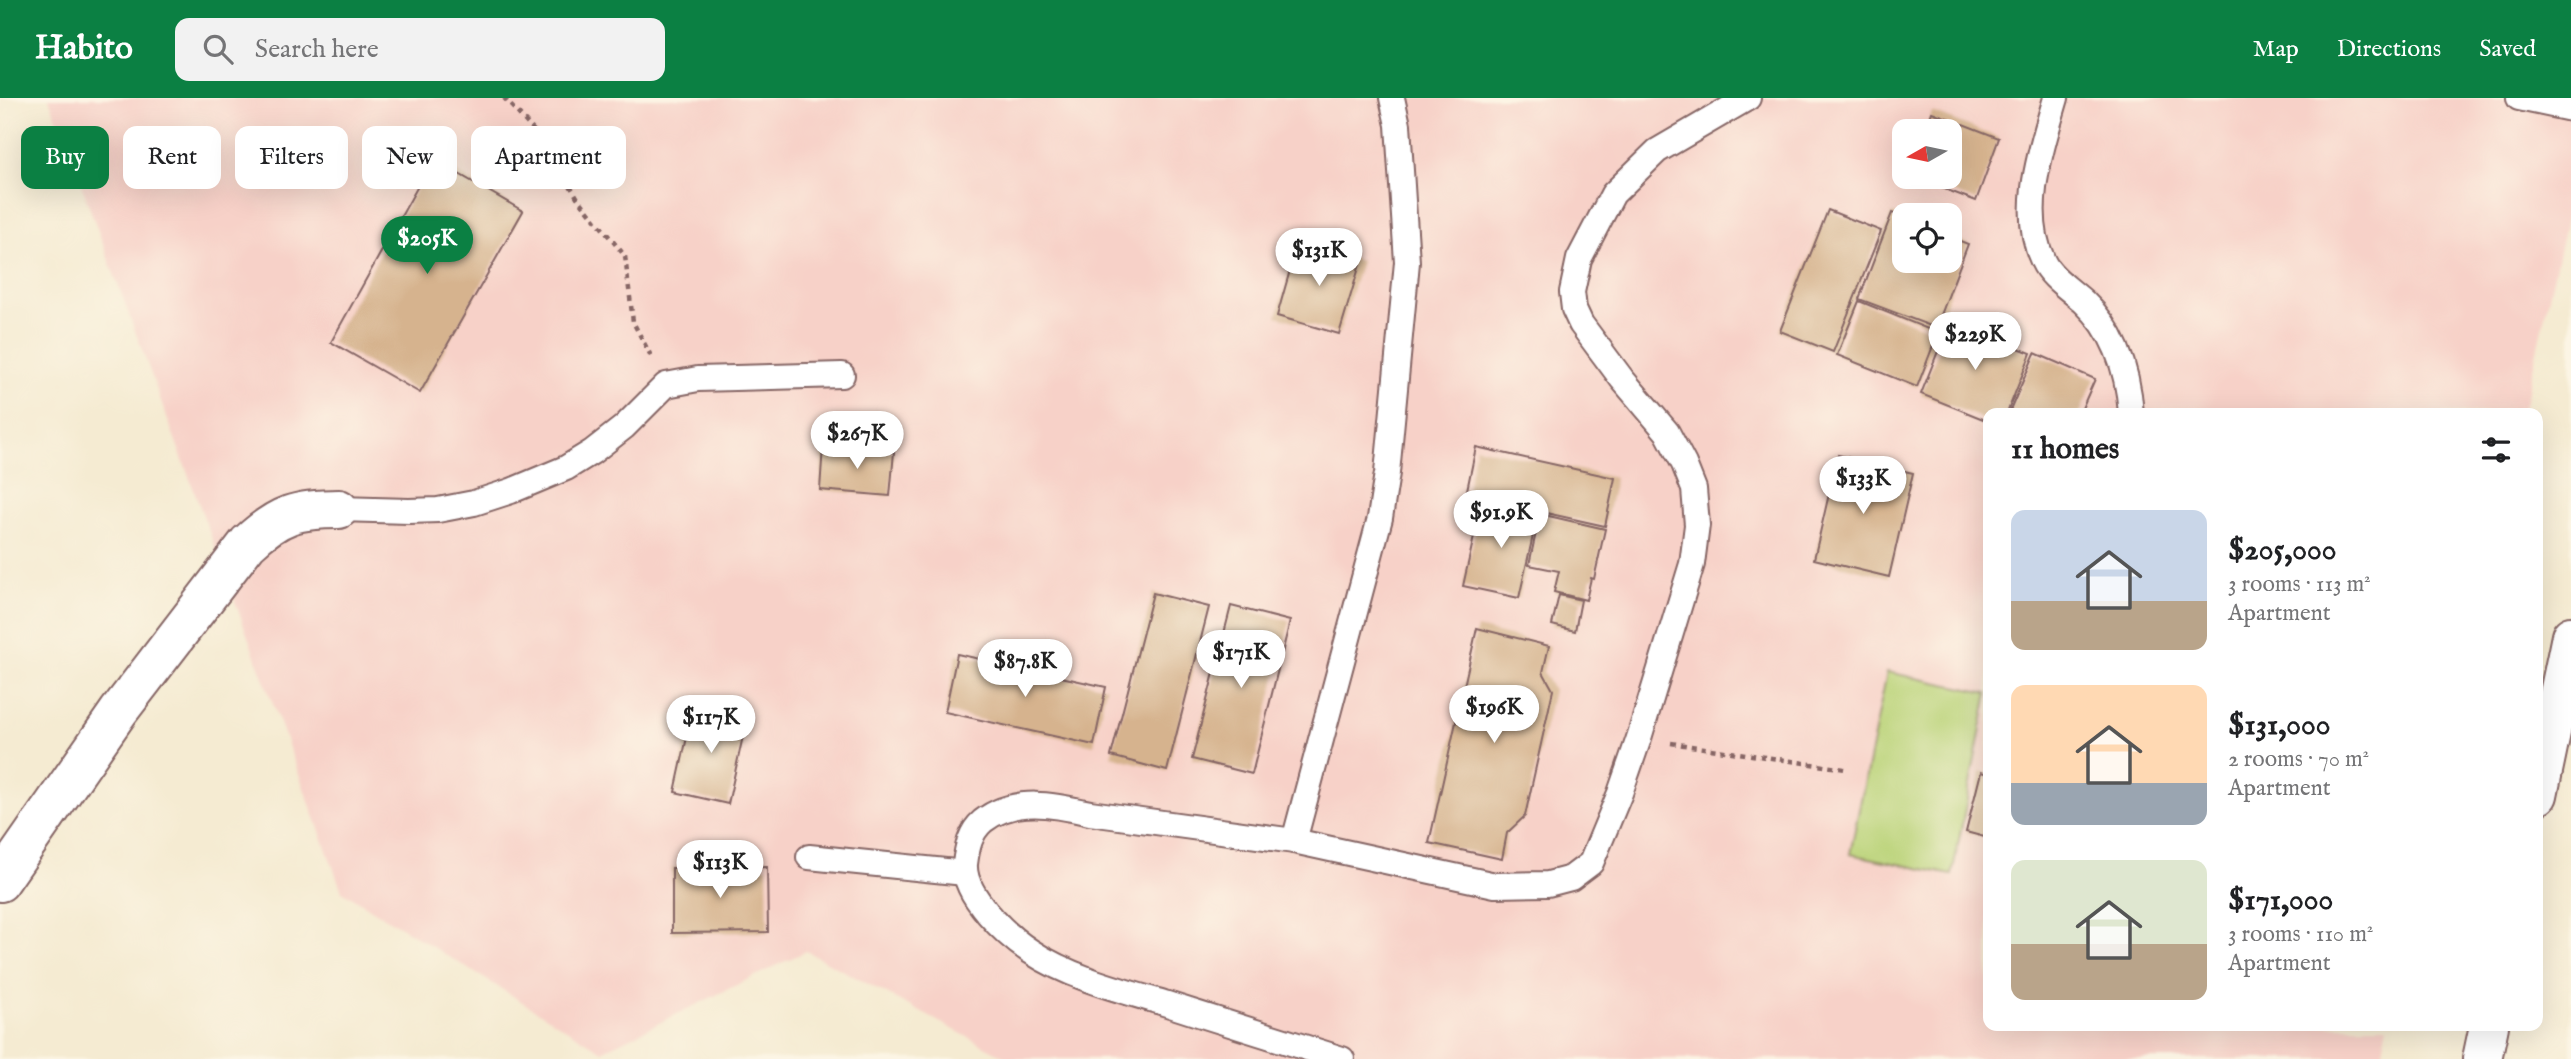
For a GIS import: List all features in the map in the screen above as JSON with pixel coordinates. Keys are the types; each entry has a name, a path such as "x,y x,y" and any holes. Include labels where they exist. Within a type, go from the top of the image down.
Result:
{"main road":[{"path":"0,882 119,711 248,543 268,525 288,514 311,509 339,509"},
{"path":"2543,771 2570,642"},
{"path":"2482,1059 2488,1031"}],"lane":[{"path":"1294,841 1380,518 1387,473 1407,261 1398,125 1392,98"},
{"path":"1342,1059 1098,983 1030,951 985,911 965,873 966,853 971,836 982,822 1019,804 1060,806 1294,841 1495,885 1536,885 1571,878 1591,863 1639,738 1692,564 1697,525 1694,489 1684,464 1667,432 1622,379 1581,324 1574,309 1573,277 1579,259 1613,194 1657,151 1748,98"},
{"path":"2056,98 2034,191 2037,244 2044,263 2088,306 2117,347 2129,390 2131,408"},
{"path":"2519,98 2571,109"},
{"path":"339,509 409,512 438,510 474,503 511,491 566,468 592,452 624,427 666,385 698,379 842,375"},
{"path":"808,858 965,873"}],"path":[{"path":"504,98 545,143 577,197 625,257 633,322 666,385"},
{"path":"1639,738 1845,769"}],"shaded area":[{"path":"49,98 2571,98 2571,198 2524,408 1983,408 1983,1031 2387,1031 2381,1059 1009,1059 806,951 602,1051 342,891 83,189 109,189 109,126 59,126"}],"green space":[{"path":"1887,672 1983,692 1983,718 1952,875 1850,854"}],"building":[{"path":"1932,112 1950,119 1929,119"},
{"path":"1962,124 1999,138 1976,201 1944,189 1962,189"},
{"path":"457,173 471,181 471,189 485,189 523,211 420,393 331,342 416,189 457,189"},
{"path":"1828,210 1881,231 1833,352 1780,331"},
{"path":"1892,213 1892,273 1957,273 1936,328 1859,299"},
{"path":"1298,242 1361,261 1339,334 1277,316"},
{"path":"1962,242 1968,244 1962,260"},
{"path":"1859,301 1938,333 1917,387 1837,355"},
{"path":"1950,321 2031,353 2009,408 1983,408 1983,419 1921,394"},
{"path":"2035,353 2095,379 2082,408 2011,408"},
{"path":"823,446 894,452 890,496 820,490"},
{"path":"1476,447 1615,478 1605,526 1466,495"},
{"path":"1838,455 1913,473 1889,577 1814,559"},
{"path":"1482,501 1538,513 1519,598 1463,586"},
{"path":"1540,514 1605,529 1594,579 1591,578 1586,600 1554,592 1559,571 1529,565"},
{"path":"1153,593 1209,607 1167,771 1111,756"},
{"path":"1559,595 1581,600 1575,631 1552,625"},
{"path":"1231,606 1290,621 1252,774 1192,759"},
{"path":"1477,628 1549,646 1543,672 1553,690 1525,816 1507,833 1502,859 1429,843"},
{"path":"957,654 1106,687 1094,745 945,712"},
{"path":"694,705 747,718 728,804 675,792"},
{"path":"1981,772 1983,837 1966,832"},
{"path":"767,867 768,932 672,933 672,868"}]}
